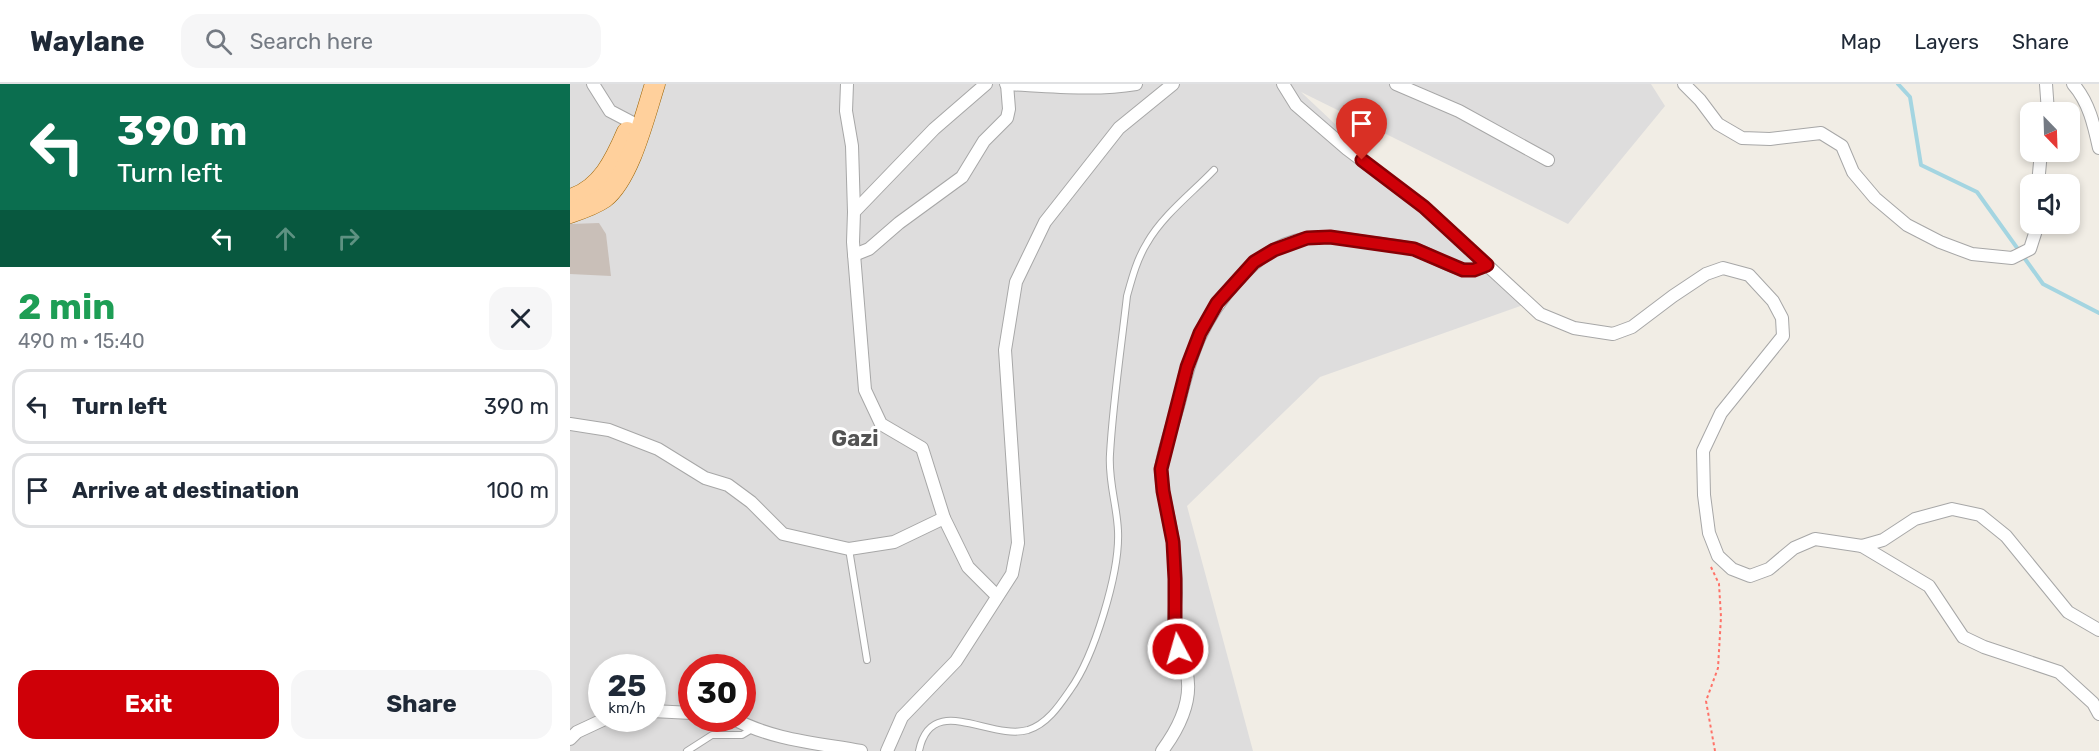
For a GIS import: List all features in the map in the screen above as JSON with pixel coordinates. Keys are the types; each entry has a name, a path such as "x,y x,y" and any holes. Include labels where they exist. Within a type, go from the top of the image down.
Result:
{"main road":[{"path":"570,199 590,191 603,176 619,150 631,122 641,84"},
{"path":"570,213 587,208 605,197 616,184 634,145 655,84"}],"street":[{"path":"593,84 610,111 631,122"},
{"path":"847,84 846,111 852,146 854,255 865,390 881,424 922,448 944,518 968,567 997,596"},
{"path":"854,212 934,129 986,84"},
{"path":"854,255 869,249 899,223 962,177 984,141 1007,118 1010,109 1007,84 1080,86 1136,84"},
{"path":"887,751 902,717 956,661 1012,574 1018,543 1005,350 1016,282 1045,222 1119,128 1173,84"},
{"path":"1283,84 1296,105 1347,149 1424,207 1540,314 1574,328 1612,334 1632,327 1706,274 1723,267 1749,275 1773,301 1782,318 1783,336 1721,413 1703,451 1704,495 1709,533 1718,556 1732,569 1750,576 1769,569 1794,548 1815,539 1862,546 1929,586 1963,637 1984,647 2059,672 2093,703 2099,714"},
{"path":"1396,84 1459,111 1548,160"},
{"path":"1684,84 1700,100 1718,124 1742,138 1770,139 1821,133 1842,146 1853,172 1875,198 1906,225 1940,242 1972,254 2012,258 2030,249 2035,234"},
{"path":"2046,84 2047,102"},
{"path":"2073,84 2080,92 2093,121 2099,148"},
{"path":"1162,751 1179,726 1189,687 1187,672 1178,649 1175,633 1173,542 1161,469 1187,367 1200,333 1217,303 1254,262 1274,250 1307,238 1330,237 1414,249 1463,270 1474,270 1487,265"},
{"path":"570,424 609,429 658,449 705,478 728,485 752,502 783,534 849,549 894,542 944,518"},
{"path":"1862,546 1883,540 1916,519 1952,509 1980,515 2006,536 2068,612 2099,630"},
{"path":"570,739 577,732 588,727"},
{"path":"756,730 772,736 861,751"}],"lane":[{"path":"920,751 925,732 932,725 941,722 971,723 1007,733 1028,730 1039,725 1052,715 1072,687 1094,645 1116,564 1119,533 1110,482 1110,455 1127,296 1142,252 1153,233 1214,170"},
{"path":"849,549 867,660"},
{"path":"687,751 712,735 742,735 747,732"}],"path":[{"path":"1711,567 1719,584 1720,617 1718,668 1706,700 1715,751"}],"shaded area":[{"path":"570,84 1651,84 1665,106 1568,224 1301,92 1526,304 1320,377 1187,506 1253,751 570,751"}],"building":[{"path":"599,223 606,234 611,276 570,274 570,224"}],"waterway":[{"path":"1898,84 1910,97 1921,165 1977,192 2043,284 2099,313"}],"district":[{"name":"Gazi","path":"855,438"}],"route":[{"path":"1178,649 1175,633 1173,542 1161,480 1162,458 1187,367 1200,333 1217,303 1254,262 1284,245 1307,238 1330,237 1414,249 1463,270 1480,269 1487,265 1424,207 1362,160"}]}
